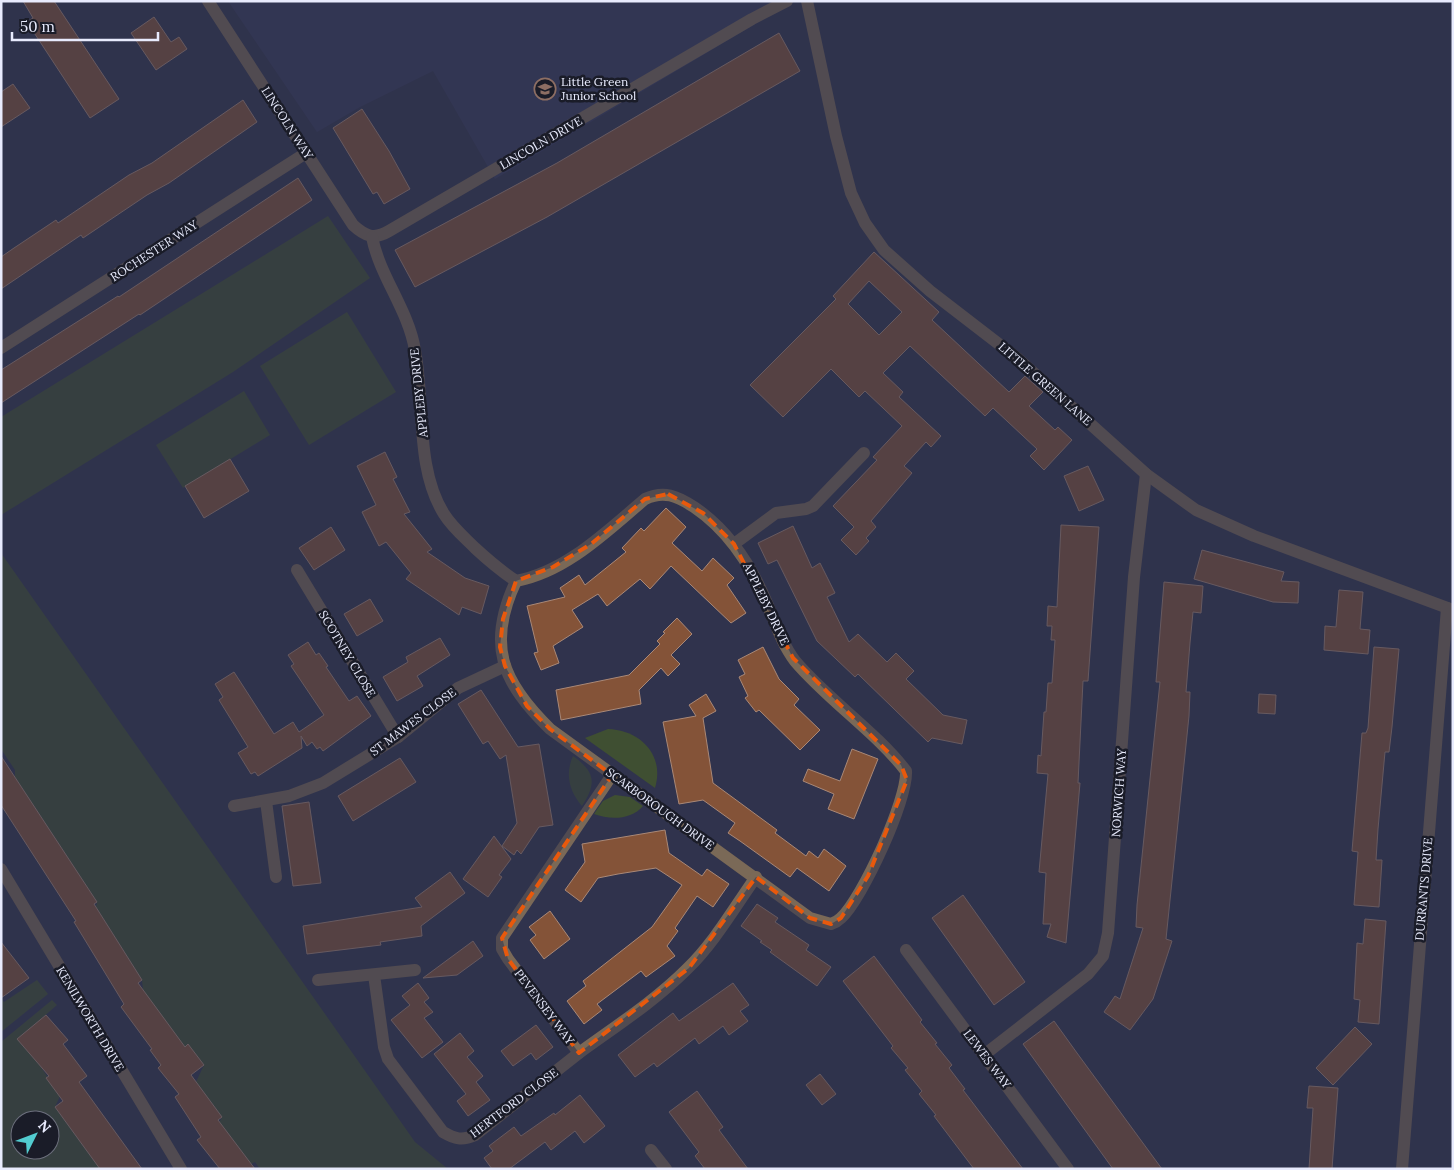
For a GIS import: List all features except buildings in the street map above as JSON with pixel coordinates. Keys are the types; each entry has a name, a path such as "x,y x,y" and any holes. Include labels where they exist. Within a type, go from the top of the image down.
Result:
{"street":[{"name":"LINCOLN WAY","path":"208,1 353,225 362,233 372,237"},
{"name":"LINCOLN DRIVE","path":"372,237 390,231 752,19 787,1"},
{"name":"LITTLE GREEN LANE","path":"807,1 836,136 851,193 864,223 884,250 930,291 1017,358 1146,474 1196,510 1216,520 1450,609"},
{"name":"ROCHESTER WAY","path":"1,348 306,153"},
{"name":"APPLEBY DRIVE","path":"372,237 380,267 407,317 416,350 428,471 434,495 444,514 457,531 500,571 516,581 530,578 554,567 591,544 645,499 655,495 668,494 682,499 703,513 734,544 752,573 793,658 906,771 904,790 882,846"},
{"path":"734,544 776,513 806,509 813,506 864,453"},
{"name":"NORWICH WAY","path":"984,1055 1088,974 1103,956 1108,934 1134,577 1146,474"},
{"name":"SCOTNEY CLOSE","path":"297,570 398,737"},
{"name":"SCARBOROUGH DRIVE","path":"516,581 508,598 503,619 500,647 505,666 515,688 527,706 550,729 612,775 756,877 810,918 831,924 841,918 851,905 868,876 882,846"},
{"name":"DURRANTS DRIVE","path":"1402,1169 1450,609"},
{"name":"ST MAWES CLOSE","path":"234,806 289,796 324,783 398,737 458,688 505,666"},
{"name":"PEVENSEY WAY","path":"612,775 502,938 502,949 508,959 580,1053 661,993 689,968 756,877"},
{"path":"266,800 276,877"},
{"name":"KENILWORTH DRIVE","path":"1,869 181,1169"},
{"name":"LEWES WAY","path":"906,950 1068,1169"},
{"path":"318,980 416,970"},
{"name":"HERTFORD CLOSE","path":"374,975 384,1047 388,1059 444,1132 453,1138 465,1140 475,1135 580,1053"},
{"path":"651,1150 666,1169"}],"highlighted area":[{"path":"668,494 703,513 734,544 793,658 901,765 907,780 868,876 841,918 831,924 810,918 756,877 689,968 579,1053 508,959 502,938 612,775 550,729 527,706 505,666 500,647 503,619 516,581 553,567 591,544 645,499"}],"shaded area":[{"name":"Little Green Junior School","path":"228,1 794,1 495,179 433,71 360,107 317,132"}],"green space":[{"path":"328,216 370,278 233,372 1,515 1,417"},
{"path":"347,312 396,392 309,445 260,366"},
{"path":"244,391 270,435 183,488 156,445"},
{"path":"1,553 415,1142 448,1169 260,1169 255,1162 251,1164 219,1123 222,1117 196,1082 204,1065 188,1045 179,1051 143,990 142,980 96,907 97,902 15,777 15,770 1,749"},
{"path":"608,729 620,730 630,734 640,739 647,746 653,755 656,765 655,788 585,738"},
{"path":"573,756 586,767 591,778 590,791 582,806 571,788 569,769"},
{"path":"615,795 630,797 643,806 633,814 620,818 594,814 603,801"},
{"path":"37,980 48,994 1,1032 1,998 4,1002"},
{"path":"52,1000 57,1005 18,1039 39,1064 60,1096 55,1107 57,1110 10,1110 10,1160 60,1160 60,1114 100,1169 1,1169 1,1042"}],"place":[{"name":"Little Green Junior School","path":"545,89"}]}
